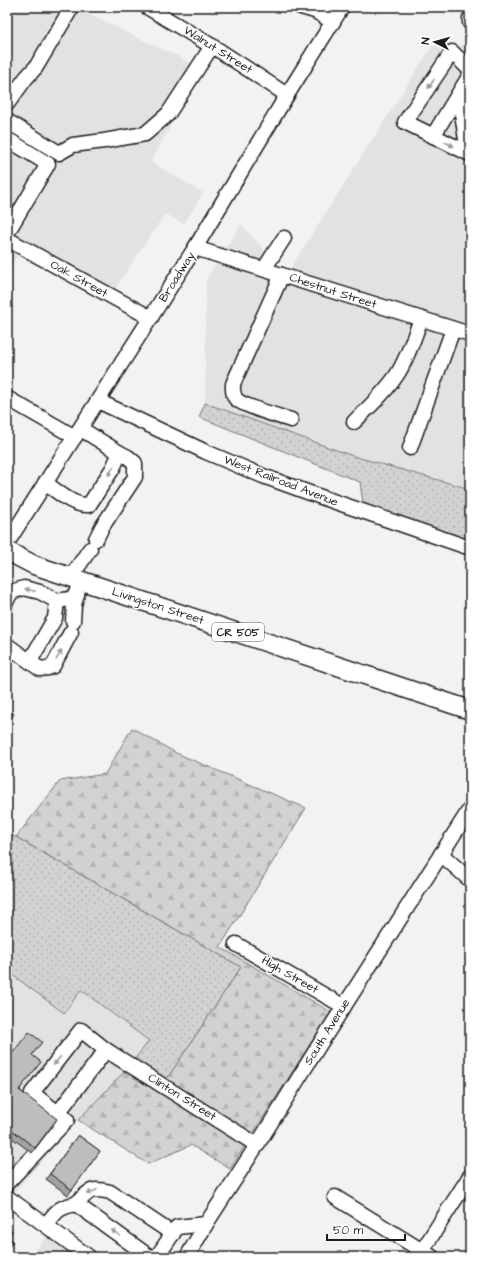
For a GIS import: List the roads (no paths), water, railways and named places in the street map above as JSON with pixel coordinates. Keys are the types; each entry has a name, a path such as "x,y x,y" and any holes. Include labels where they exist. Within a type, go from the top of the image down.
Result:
{"main road":[{"name":"Livingston Street","path":"7,551 76,589 470,710"}],"street":[{"path":"7,104 36,67 72,7"},
{"name":"Walnut Street","path":"147,7 212,46 287,95"},
{"path":"301,7 315,11 333,22"},
{"name":"Broadway","path":"7,543 195,248 342,7"},
{"path":"470,18 470,23"},
{"path":"7,121 59,153 73,145 145,134 168,114 212,46"},
{"path":"469,153 405,122 452,52 470,70"},
{"path":"433,136 470,75"},
{"path":"459,93 469,153"},
{"path":"7,139 48,164 8,241"},
{"path":"264,269 284,238"},
{"name":"Oak Street","path":"8,241 151,318"},
{"name":"Chestnut Street","path":"195,248 470,334"},
{"path":"282,275 233,384 232,392 236,399 244,404 291,420"},
{"path":"354,422 386,389 397,374 406,359 421,319"},
{"path":"410,448 453,329"},
{"path":"7,398 128,457 135,463 135,477 102,527 90,549 76,589 70,599 56,606"},
{"name":"West Railroad Avenue","path":"98,401 206,452 263,476 470,548"},
{"path":"45,483 74,503 89,505 113,468 120,453"},
{"path":"7,600 11,592 24,588 40,592 56,606"},
{"path":"7,645 40,669 53,666 72,627 76,589"},
{"path":"30,661 55,618 56,606"},
{"name":"South Avenue","path":"187,1257 206,1224 343,1006 470,809"},
{"path":"441,854 470,880"},
{"name":"High Street","path":"236,944 343,1006"},
{"name":"Clinton Street","path":"62,1117 32,1092 81,1030 106,1050 257,1145"},
{"path":"7,1183 62,1117 106,1050"},
{"path":"335,1197 427,1254 470,1176"},
{"path":"46,1225 58,1210 66,1206 76,1204 89,1192 99,1189 110,1192 173,1234"},
{"path":"7,1197 46,1225 74,1252 89,1257"},
{"path":"76,1204 151,1257 173,1234 177,1227 206,1224"}]}
